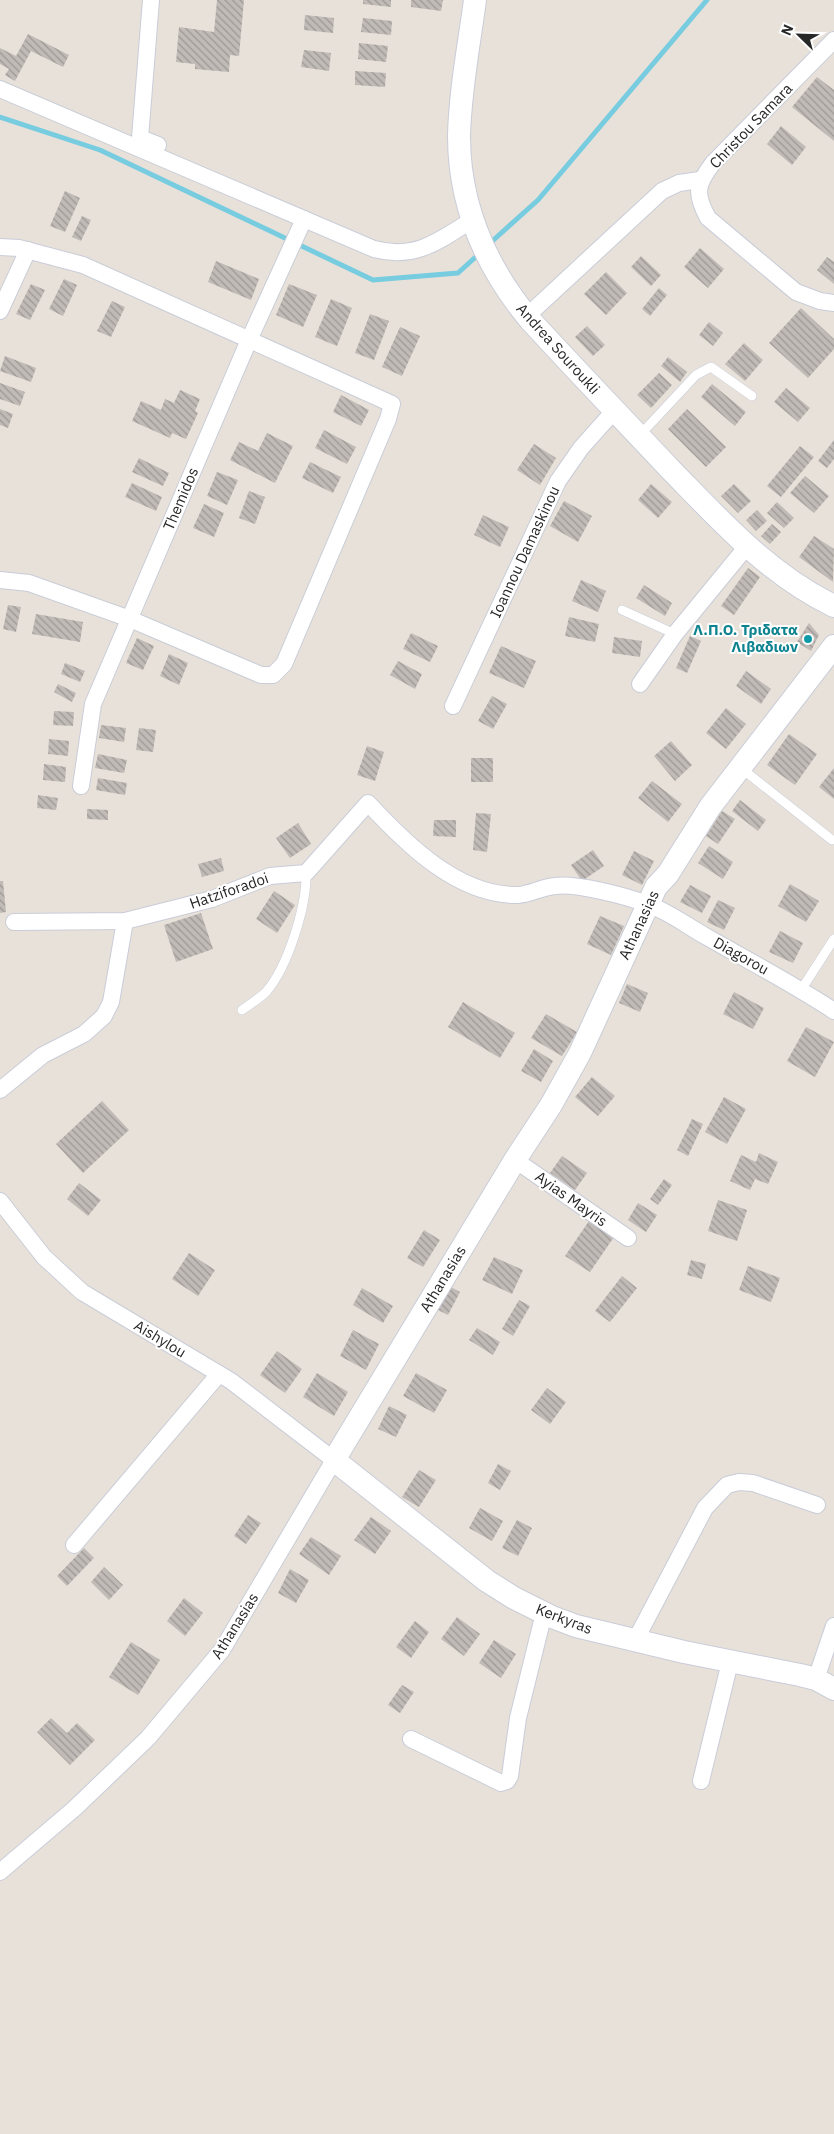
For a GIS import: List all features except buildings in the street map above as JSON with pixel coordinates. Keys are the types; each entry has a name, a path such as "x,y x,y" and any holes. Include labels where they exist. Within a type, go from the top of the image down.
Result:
{"street":[{"path":"151,0 140,138 250,186"},
{"name":"Andrea Souroukli","path":"475,0 459,134 461,173 476,229 490,263 527,316 614,411 726,527 779,574 810,594 834,606"},
{"name":"Christou Samara","path":"834,40 713,163 700,180 700,204 708,218 796,292 820,301 834,303"},
{"path":"0,89 301,224 374,249 400,253 432,246 476,229"},
{"path":"527,316 662,192 679,182 700,180"},
{"name":"Themidos","path":"81,786 93,704 249,340 301,224"},
{"path":"0,247 28,250 83,265 392,404 388,419 284,664 273,675 261,675 130,619 29,583 0,580"},
{"path":"0,311 28,250"},
{"name":"Ioannou Damaskinou","path":"453,706 558,481 581,448 614,411"},
{"path":"640,684 674,634 748,546"},
{"name":"Athanasias","path":"0,1872 75,1808 148,1738 222,1650 515,1160 551,1105 580,1052 656,887 668,874 699,823 834,646"},
{"path":"306,873 368,803 419,854 449,874 473,885 493,892 520,895 554,886 568,885 648,904"},
{"name":"Hatziforadoi","path":"14,922 124,921 212,899 270,876 306,873"},
{"name":"Diagorou","path":"648,904 801,990 834,1011"},
{"path":"0,1090 43,1055 84,1034 104,1016 111,1002 124,921"},
{"name":"Ayias Mayris","path":"515,1160 628,1238"},
{"name":"Aishylou","path":"0,1201 44,1257 82,1292 231,1381 334,1460"},
{"path":"74,1544 219,1374"},
{"name":"Kerkyras","path":"334,1460 487,1581 514,1598 544,1613 576,1626 635,1641 825,1684"},
{"path":"635,1641 705,1508 727,1485 739,1482 753,1483 817,1505"},
{"path":"411,1739 501,1782 507,1782 510,1776 522,1699 544,1613"},
{"path":"825,1684 834,1626"},
{"path":"701,1781 730,1662"}],"lane":[{"path":"639,436 696,375 711,367 752,396"},
{"path":"622,610 674,634"},
{"path":"741,768 832,840"},
{"path":"242,1010 266,992 283,963 295,934 304,901 307,888 306,873"},
{"path":"801,990 834,939"}],"waterway":[{"path":"489,244 538,200 707,0"},
{"path":"0,117 100,150 373,280 458,273 479,254"}],"place":[{"name":"Λ.Π.Ο. Τριδατα Λιβαδιων","path":"808,639"}]}
